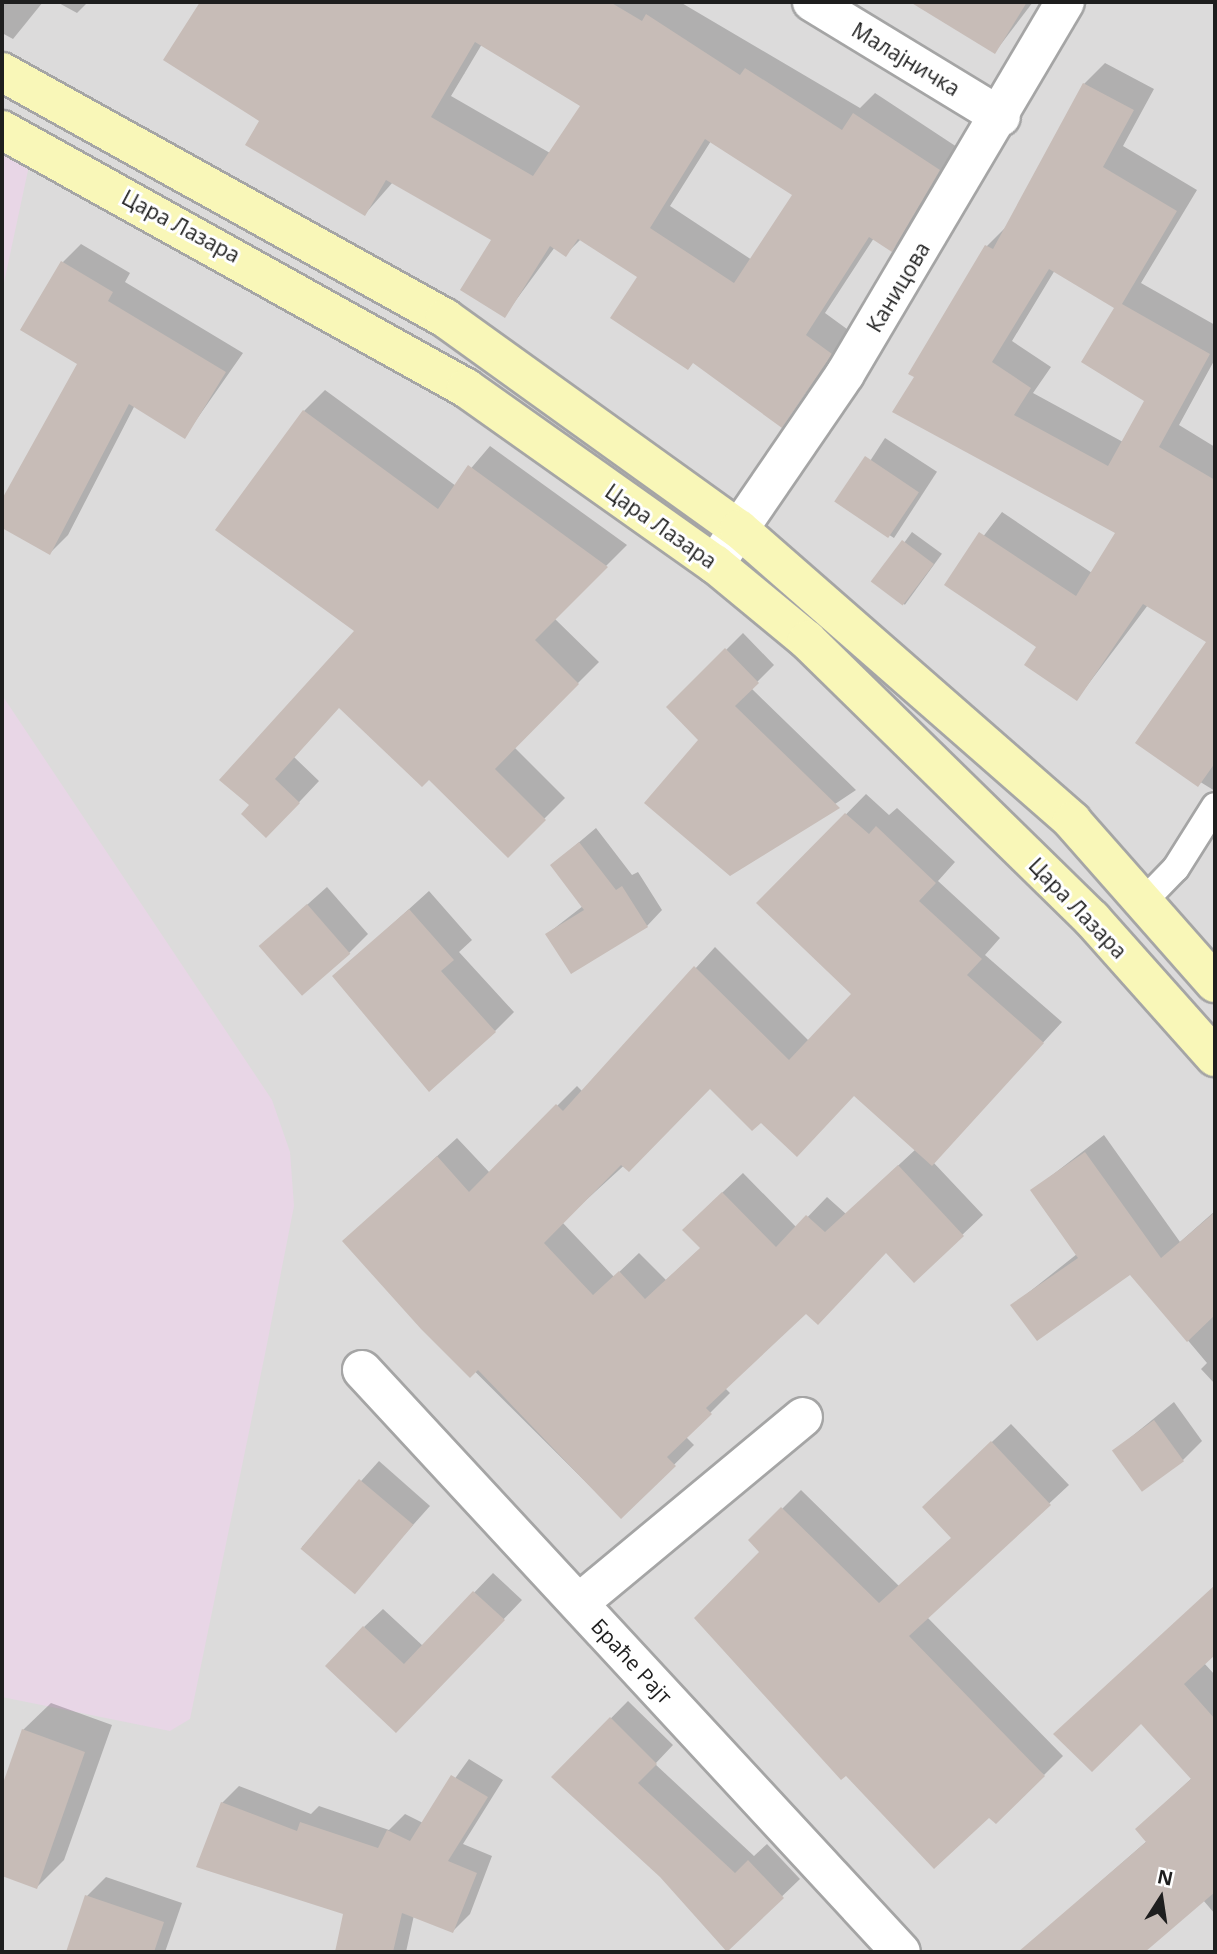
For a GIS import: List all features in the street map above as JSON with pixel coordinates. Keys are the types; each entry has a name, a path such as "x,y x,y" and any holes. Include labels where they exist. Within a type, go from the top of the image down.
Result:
{"main road":[{"name":"Цара Лазара","path":"2,72 446,318 739,529 1072,821 1215,983"},
{"name":"Цара Лазара","path":"2,130 466,388 715,564 807,640 1092,919 1215,1057"}],"street":[{"name":"Малајничка","path":"812,2 1001,117"},
{"name":"Каницова","path":"715,564 845,374 1001,117 1065,2"},
{"name":"Браће Рајт","path":"362,1370 901,1952"},
{"path":"579,1603 803,1417"}],"lane":[{"path":"1143,902 1176,868 1215,806"}],"shaded area":[{"path":"2,2 1215,2 1215,1952 2,1952"},
{"path":"2,130 33,147 2,292"},
{"path":"2,695 272,1100 290,1152 294,1206 190,1719 170,1731 2,1697"}],"building":[{"path":"200,2 610,2 642,21 646,14 740,75 745,68 842,130 853,113 940,170 892,252 869,237 806,335 832,354 782,428 693,363 688,370 610,318 637,277 578,239 566,257 550,246 505,318 460,290 491,240 386,180 365,216 245,145 259,121 163,60","holes":["475,42 580,106 533,176 431,117","705,139 792,195 734,283 650,228"]},
{"path":"910,2 1027,2 995,54"},
{"path":"1083,83 1134,110 1103,167 1177,211 1122,304 1210,354 1159,447 1215,480 1215,763 1198,787 1135,743 1206,642 1143,604 1077,701 1024,665 1036,647 944,585 979,532 1076,596 1115,533 892,412 914,377 908,374 985,245 993,249","holes":["1049,269 1114,308 1081,362 1144,401 1108,466 1014,415 1031,388 992,362"]},
{"path":"61,261 113,292 108,301 226,372 185,439 129,404 50,555 2,528 2,499 77,364 20,330"},
{"path":"303,410 438,509 468,465 608,567 535,640 579,684 495,769 546,820 508,858 429,780 422,787 339,708 275,779 300,803 266,838 241,814 249,805 219,780 354,631 215,530"},
{"path":"865,456 919,492 888,538 834,502"},
{"path":"902,540 934,564 903,606 871,582"},
{"path":"725,648 759,683 735,706 840,808 730,876 644,803 698,740 666,707"},
{"path":"845,813 869,834 876,826 936,883 919,901 982,959 967,975 1044,1043 932,1166 854,1096 797,1157 761,1123 752,1131 710,1089 629,1172 621,1165 544,1243 593,1295 619,1271 645,1299 700,1248 682,1230 722,1192 776,1247 806,1215 825,1232 898,1165 964,1236 914,1283 886,1253 818,1325 806,1314 706,1408 712,1414 667,1457 676,1466 621,1519 478,1370 470,1378 421,1329 342,1241 437,1156 469,1192 556,1104 563,1111 694,966 789,1060 851,994 756,903"},
{"path":"579,842 616,890 622,886 648,927 571,974 545,934 584,910 550,865"},
{"path":"307,904 350,954 302,996 259,946"},
{"path":"409,909 454,960 441,971 496,1032 429,1092 332,976"},
{"path":"1085,1152 1161,1258 1215,1212 1215,1315 1187,1342 1130,1275 1037,1341 1010,1305 1078,1258 1030,1190"},
{"path":"1154,1420 1184,1461 1142,1492 1112,1451"},
{"path":"991,1441 1051,1505 909,1636 1045,1776 996,1824 989,1818 934,1869 846,1776 841,1780 694,1618 759,1552 748,1540 781,1507 879,1603 951,1538 922,1507"},
{"path":"359,1479 413,1525 355,1594 301,1549"},
{"path":"1215,1585 1215,1655 1184,1684 1215,1719 1215,1892 1145,1952 1018,1952 1146,1842 1135,1829 1191,1779 1141,1724 1092,1772 1053,1734"},
{"path":"473,1591 505,1620 396,1733 325,1666 363,1626 404,1664"},
{"path":"610,1717 657,1764 638,1783 735,1873 748,1860 784,1898 727,1952 660,1877 551,1777"},
{"path":"22,1729 85,1752 37,1889 2,1876 2,1786"},
{"path":"451,1775 488,1797 448,1861 477,1873 453,1933 402,1913 393,1952 335,1952 343,1914 196,1867 221,1802 297,1831 300,1822 378,1848 387,1830 410,1841"},
{"path":"85,1895 164,1922 154,1952 66,1952"}]}
